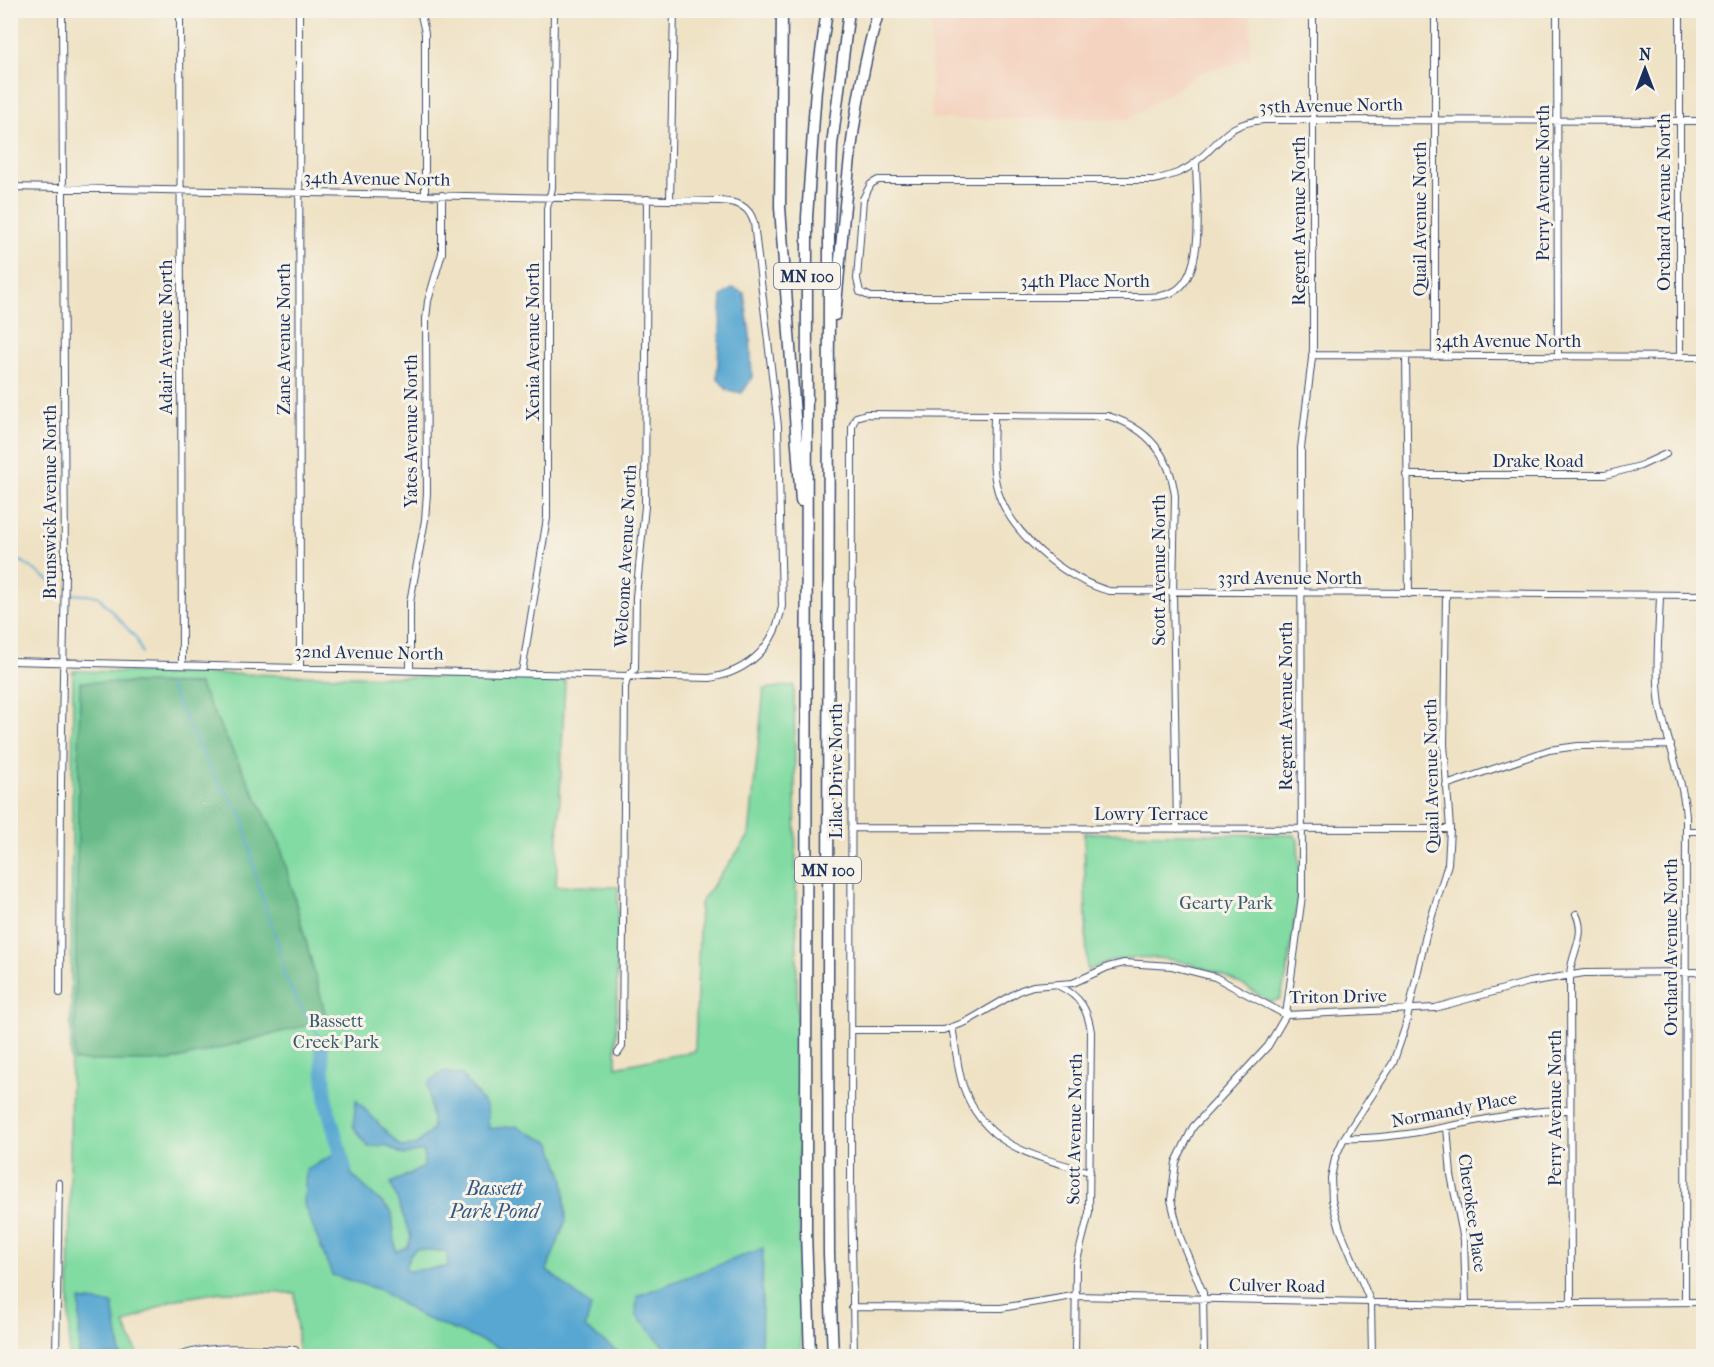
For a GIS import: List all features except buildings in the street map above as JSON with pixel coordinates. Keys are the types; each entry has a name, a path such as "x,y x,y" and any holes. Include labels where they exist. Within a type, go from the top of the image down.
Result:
{"highway":[{"path":"782,10 780,207 796,408 798,477 806,543"},
{"name":"MN 100","path":"810,1356 806,1231 807,217 816,89 827,10"},
{"name":"MN 100","path":"832,1356 829,1254 828,1007 829,384 832,145 849,10"},
{"path":"829,384 856,109 879,10"}],"street":[{"name":"Brunswick Avenue North","path":"60,993 66,421 62,10"},
{"name":"Adair Avenue North","path":"180,10 182,664"},
{"name":"Zane Avenue North","path":"299,10 300,666"},
{"path":"420,10 424,33 425,194"},
{"name":"Xenia Avenue North","path":"522,672 547,518 547,208 552,188 554,10"},
{"path":"670,200 674,10"},
{"name":"Regent Avenue North","path":"1204,1356 1203,1300 1174,1219 1171,1200 1176,1162 1193,1127 1205,1111 1268,1046 1286,1015 1302,896 1301,448 1312,355 1313,10"},
{"name":"Quail Avenue North","path":"1435,10 1435,356"},
{"name":"Perry Avenue North","path":"1557,10 1558,356"},
{"name":"Orchard Avenue North","path":"1680,10 1680,356"},
{"name":"35th Avenue North","path":"860,292 857,279 863,199 871,184 885,179 1146,181 1170,176 1196,162 1219,138 1239,124 1264,120 1704,121"},
{"name":"34th Place North","path":"860,292 871,297 1152,297 1168,294 1178,289 1193,269 1196,243 1196,162"},
{"name":"34th Avenue North","path":"10,187 647,199 720,201 743,205 749,210 754,223 775,385 782,606 775,632 759,656 745,667 727,675"},
{"name":"Yates Avenue North","path":"410,669 410,602 425,520 427,494 427,310 442,253 442,195"},
{"name":"Welcome Avenue North","path":"618,1053 622,1047 625,687 628,675 635,669 636,597 645,506 647,199"},
{"name":"34th Avenue North","path":"1312,355 1704,357"},
{"path":"1407,356 1406,475 1409,594"},
{"name":"Scott Avenue North","path":"856,417 866,414 1108,417 1124,421 1150,439 1161,451 1173,480 1177,830"},
{"name":"33rd Avenue North","path":"994,415 994,472 999,493 1017,524 1040,551 1055,565 1089,586 1129,593 1704,595"},
{"name":"Lilac Drive North","path":"854,1356 851,828 852,437 853,421 856,417"},
{"name":"Drake Road","path":"1406,475 1605,475 1640,466 1666,454"},
{"name":"Quail Avenue North","path":"1372,1356 1371,1303 1340,1229 1332,1200 1333,1167 1344,1138 1393,1063 1409,1011 1426,935 1448,864 1450,829 1444,744 1446,594"},
{"name":"Orchard Avenue North","path":"1660,595 1658,686 1684,795 1686,831 1685,1302"},
{"name":"32nd Avenue North","path":"10,661 300,666 710,678 727,675"},
{"path":"1446,785 1549,750 1588,746 1671,745"},
{"name":"Lowry Terrace","path":"851,828 1450,829"},
{"path":"1686,831 1704,831"},
{"name":"Perry Avenue North","path":"1571,1304 1570,963 1581,933 1576,914"},
{"name":"Triton Drive","path":"852,1030 944,1030 1020,990 1045,984 1073,983 1108,967 1154,963 1215,977 1286,1015 1435,1008 1529,982 1570,975 1704,972"},
{"name":"Scott Avenue North","path":"1058,985 1079,999 1089,1020 1089,1213 1076,1264 1075,1356"},
{"path":"952,1027 963,1085 970,1102 986,1126 1007,1144 1024,1153 1090,1172"},
{"name":"Normandy Place","path":"1344,1138 1377,1139 1519,1112 1570,1110"},
{"name":"Cherokee Place","path":"1447,1127 1452,1183 1464,1240 1466,1304"},
{"path":"56,1356 58,1183"},
{"name":"Culver Road","path":"852,1307 1001,1308 1060,1297 1466,1304 1704,1302"},
{"path":"178,1356 204,1349 295,1353"}],"shaded area":[{"path":"931,11 1251,11 1250,59 1203,72 1128,119 931,119"}],"green space":[{"name":"Bassett Creek Park","path":"73,671 565,680 556,886 618,887 616,1067 695,1051 700,903 749,836 764,689 794,685 801,1356 298,1356 295,1293 221,1292 172,1300 124,1324 139,1356 69,1356"},
{"path":"80,682 199,684 280,844 327,1020 170,1061 74,1061"},
{"name":"Gearty Park","path":"1084,833 1294,835 1298,840 1297,904 1287,974 1280,999 1272,1002 1226,977 1180,961 1132,958 1109,962 1087,971"}],"water":[{"path":"733,288 744,293 750,334 752,378 742,393 727,390 717,377 722,296"},
{"name":"Bassett Park Pond","path":"443,1072 462,1075 487,1107 489,1129 516,1126 551,1143 564,1179 566,1220 547,1270 591,1307 585,1328 624,1356 519,1356 420,1316 380,1290 332,1275 304,1205 306,1170 346,1148 352,1175 392,1212 396,1252 408,1246 411,1237 391,1183 424,1167 424,1151 403,1155 385,1145 368,1147 353,1126 356,1100 401,1147 415,1146 433,1129 428,1083","holes":["416,1249 447,1252 448,1267 408,1271 405,1268 410,1255"]},
{"path":"763,1248 761,1356 672,1356 636,1315 637,1296"},
{"path":"80,1300 113,1304 121,1356 79,1356"}],"waterway":[{"path":"10,558 23,562 56,585"},
{"path":"71,594 98,596 136,638 142,653"},
{"path":"169,686 215,778 243,816 256,879 279,946 284,974 319,1036 321,1045"},
{"path":"321,1045 327,1105 345,1169"}]}
